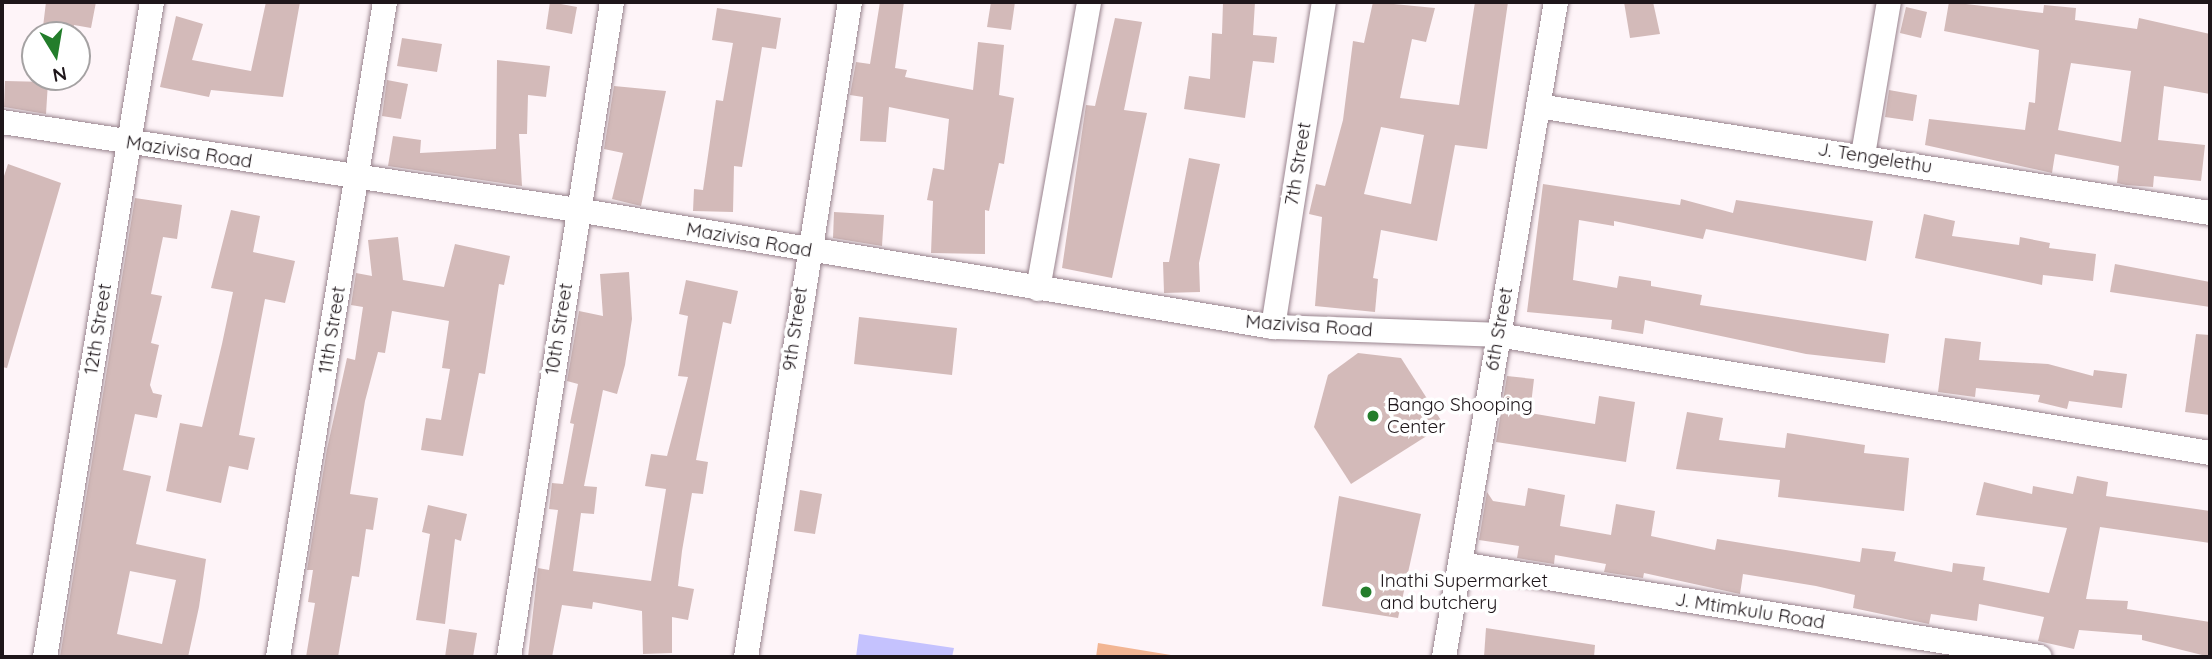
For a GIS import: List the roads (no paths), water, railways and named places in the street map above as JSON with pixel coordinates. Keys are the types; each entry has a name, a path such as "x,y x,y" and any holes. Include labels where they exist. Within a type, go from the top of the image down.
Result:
{"street":[{"name":"12th Street","path":"45,657 152,2"},
{"name":"11th Street","path":"278,657 385,2"},
{"name":"10th Street","path":"509,657 577,210 612,2"},
{"name":"9th Street","path":"746,657 807,250 850,2"},
{"path":"1038,289 1089,2"},
{"name":"7th Street","path":"1273,327 1324,2"},
{"name":"6th Street","path":"1444,657 1556,2"},
{"path":"1863,155 1889,2"},
{"name":"J. Tengelethu","path":"1538,106 1863,155 2210,213"},
{"name":"Mazivisa Road","path":"2,122 356,179 577,210 1273,327 1498,335 2210,453"},
{"name":"J. Mtimkulu Road","path":"1460,564 2040,657"}],"water":[{"path":"859,634 954,648 952,657 856,657"}],"place":[{"name":"Bango Shooping Center","path":"1373,416"},
{"name":"Inathi Supermarket and butchery","path":"1366,592"}]}
